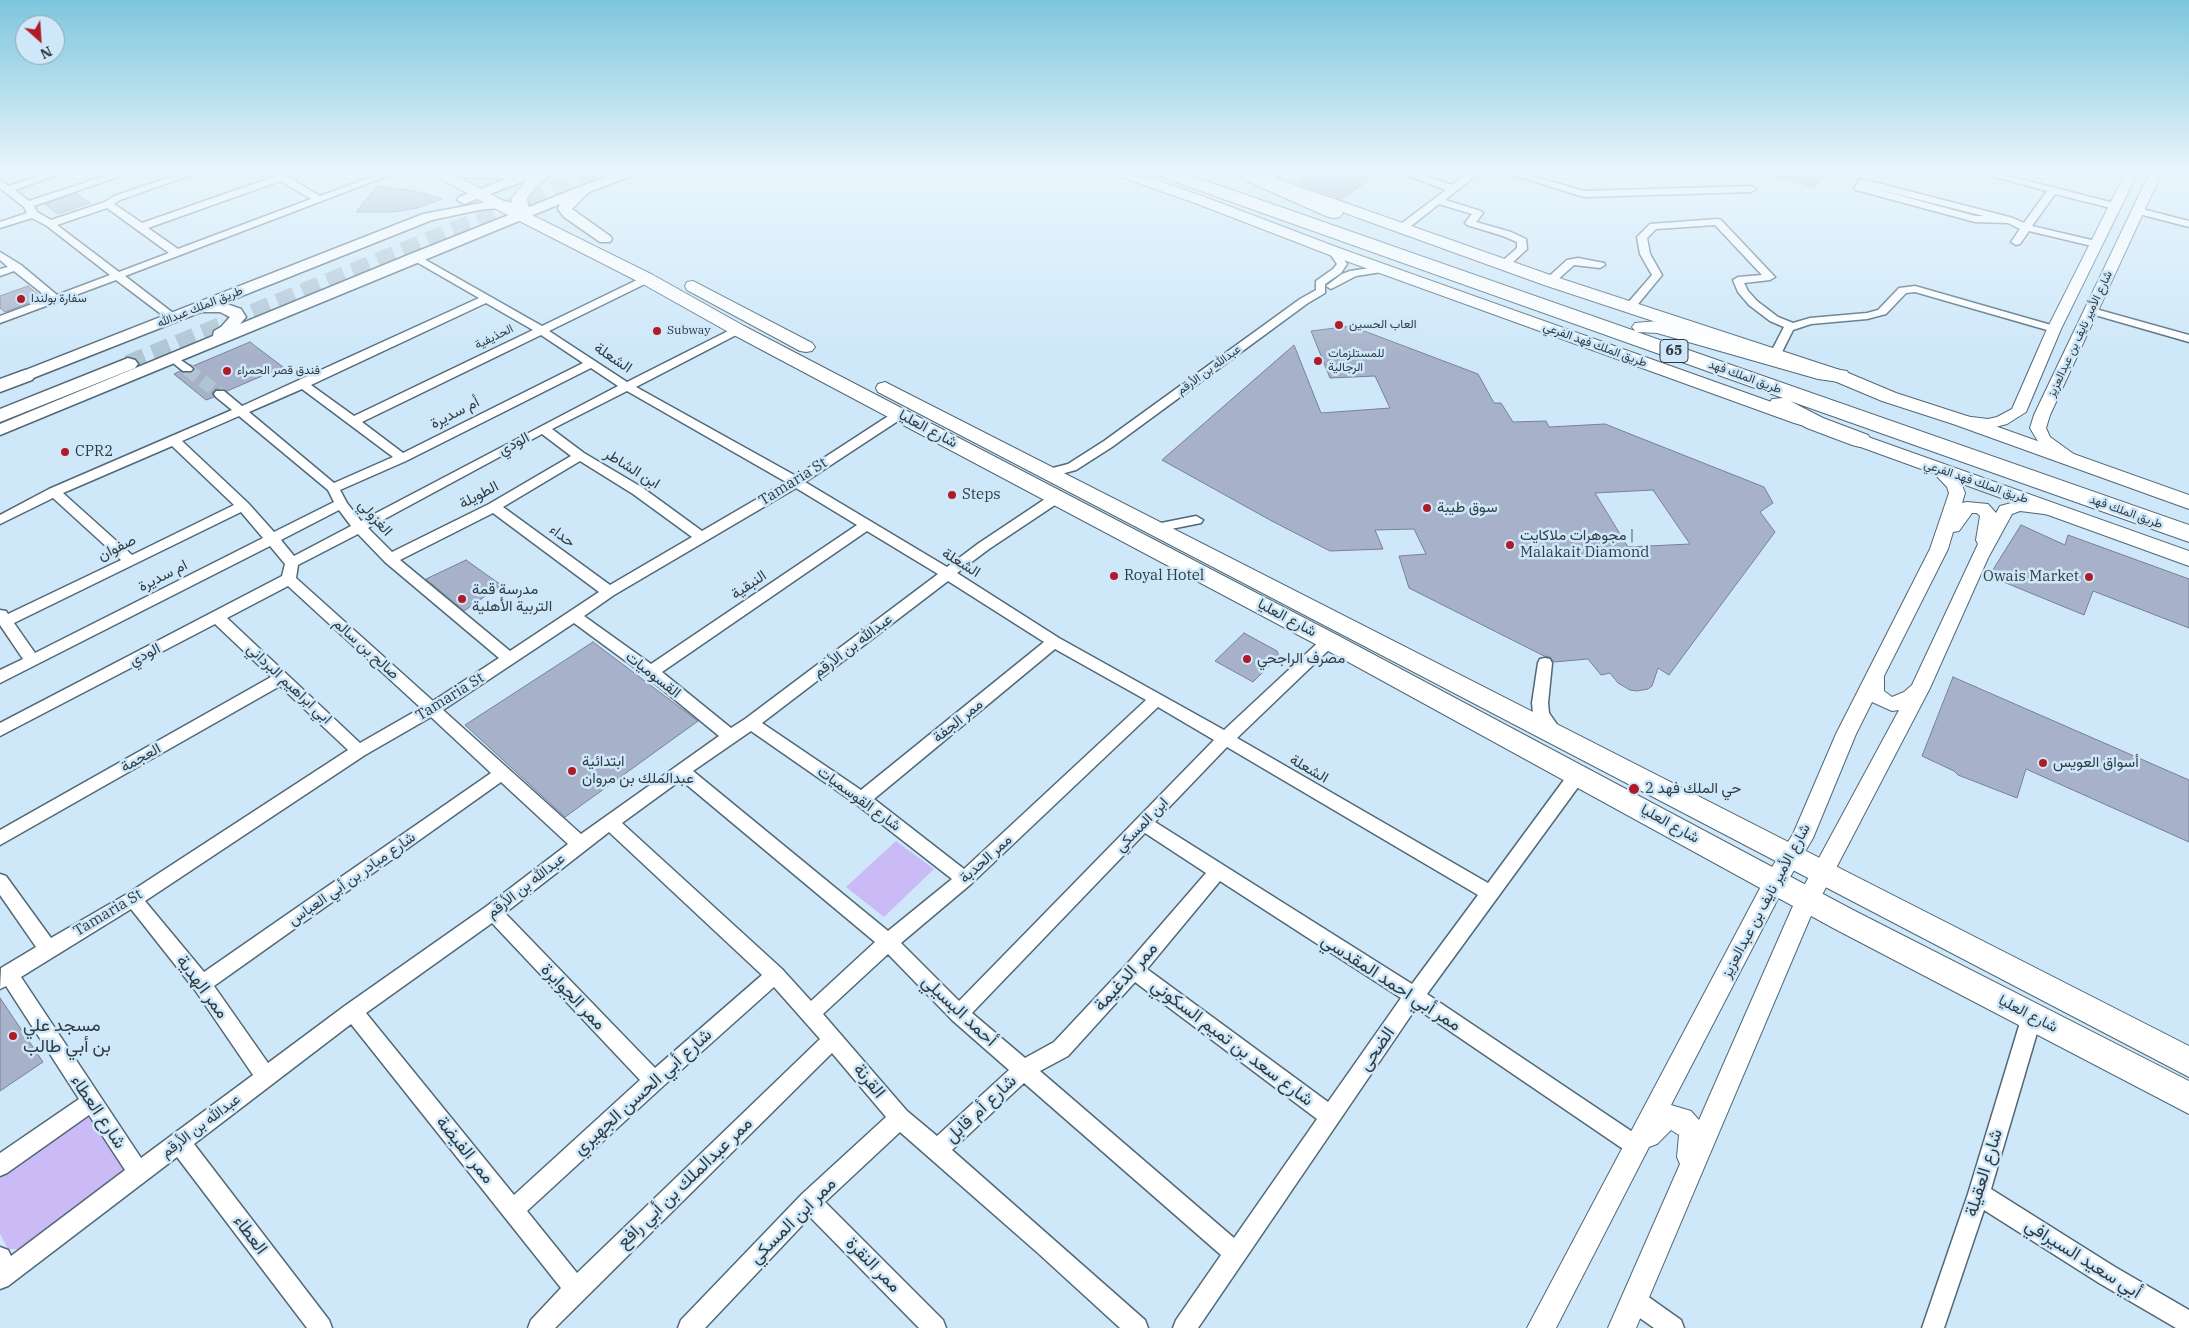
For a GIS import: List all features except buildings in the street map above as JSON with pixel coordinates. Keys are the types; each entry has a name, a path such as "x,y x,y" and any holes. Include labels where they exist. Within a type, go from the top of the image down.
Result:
{"highway":[{"path":"1322,232 1364,246 1389,237"},
{"name":"طريق الملك فهد","path":"1372,232 1389,237 1607,329 2189,534"},
{"name":"طريق الملك فهد","path":"1374,232 1634,317 2189,518"},
{"path":"1378,232 1389,237"},
{"path":"1634,317 1658,327 1818,373 1839,376"},
{"path":"1607,329 1621,338 1782,405 1815,423 1860,440"},
{"path":"0,400 125,357 0,416"},
{"path":"0,386 25,376"}],"main road":[{"name":"طريق الملك عبدالله","path":"25,376 389,232"},
{"path":"440,247 464,232"},
{"path":"0,429 417,258 472,232"},
{"path":"440,247 488,232"},
{"path":"547,232 582,246"},
{"name":"شارع العليا","path":"561,232 582,246 647,279 738,330 1329,640 1808,900 2189,1098"},
{"name":"شارع العليا","path":"587,232 605,239 766,326 2189,1062"},
{"path":"595,232 605,239"},
{"name":"طريق الملك فهد الفرعي","path":"1283,232 2189,558"},
{"path":"1389,237 1504,264 1550,281 1634,317 1776,354 1839,376 1889,398 1960,420 2189,502"},
{"path":"172,357 227,330 238,317 236,312 221,307 202,308 173,318"}],"street":[{"path":"60,232 173,318"},
{"path":"148,232 178,254"},
{"path":"0,320 235,232"},
{"path":"1389,237 1396,232"},
{"path":"1500,232 1522,241 1522,248 1504,264"},
{"path":"1634,317 1657,275 1645,254 1642,237 1647,232"},
{"path":"1727,232 1770,277 1738,280 1743,292 1753,303 1774,319 1792,327"},
{"path":"2016,242 2024,232"},
{"path":"2044,232 2096,244"},
{"name":"شارع الأمير نايف بن عبدالعزيز","path":"2018,412 2054,329 2102,232"},
{"name":"شارع الأمير نايف بن عبدالعزيز","path":"2074,460 2044,440 2038,428 2042,414 2128,232"},
{"name":"عبدالله بن الأرقم","path":"1050,473 1072,467 1108,444 1304,301 1321,291 1320,283 1337,271 1342,264 1333,251"},
{"path":"0,254 56,299"},
{"name":"الشعلة","path":"417,258 540,330 626,386 796,482 948,574 1054,642 1158,700 1490,893"},
{"path":"1550,281 1571,262 1578,261 1600,265"},
{"path":"0,273 17,267"},
{"path":"1321,291 1354,273 1384,269"},
{"name":"الحذيفية","path":"354,422 647,279"},
{"path":"1776,354 1789,328 1810,322 1866,316 1882,312 1903,290 1915,289 2054,329"},
{"path":"0,520 54,492 304,384 486,299"},
{"path":"2092,311 2189,339"},
{"name":"الودي","path":"292,563 358,526 543,429 738,330"},
{"path":"172,357 187,369"},
{"name":"أم سديرة","path":"332,488 402,458 591,363"},
{"path":"304,384 402,458"},
{"name":"الغزولي","path":"220,394 332,488 341,504 358,526 390,558 509,659"},
{"path":"2018,412 2017,418 2031,423 2036,422 2042,414"},
{"path":"1960,420 1988,424 2002,422 2018,412"},
{"name":"Tamaria St","path":"4,977 133,900 359,751 432,709 610,592 796,482 900,414"},
{"name":"ابن الشاطر","path":"543,429 580,456 638,491 703,538"},
{"path":"174,441 243,506 273,540 292,563 290,579"},
{"path":"1084,490 1081,487 1079,475 1092,458 1108,444"},
{"name":"الطويلة","path":"390,558 494,506 580,456"},
{"name":"شارع الأمير نايف بن عبدالعزيز","path":"1541,1328 1776,882 1802,838 1836,756 1875,674 1939,549 1958,493 1954,485 1938,469"},
{"path":"54,492 129,560"},
{"name":"عبدالله بن الأرقم","path":"3,1269 139,1173 353,1011 493,912 580,844 611,824 681,771 751,723 984,546 1056,498"},
{"name":"ام سديرة","path":"0,677 341,504"},
{"name":"صفوان","path":"3,617 243,506"},
{"name":"حداء","path":"494,506 610,592"},
{"path":"1939,549 1967,506 1974,506 1982,508 1989,515 1988,526 1979,558"},
{"path":"1622,1328 1808,900 1821,872 1920,688 1979,558 2006,510 2019,506 2059,511"},
{"path":"1156,528 1196,520"},
{"name":"النبقية","path":"651,672 866,525"},
{"name":"الودي","path":"0,730 290,579"},
{"name":"صالح بن سالم","path":"290,579 501,774 580,844"},
{"name":"القسوميات","path":"576,616 651,672 730,736"},
{"path":"3,617 32,660"},
{"name":"ابي ابراهيم البرداني","path":"218,618 359,751"},
{"name":"ابن المسكي","path":"959,1014 1225,739 1329,640"},
{"name":"ممر الجفة","path":"862,799 1054,642"},
{"path":"1545,663 1540,703 1541,714 1556,734"},
{"path":"1875,674 1874,694 1892,704 1911,698 1920,688"},
{"name":"العجمة","path":"0,838 282,678"},
{"name":"ممر الحدبة","path":"810,1014 888,942 965,879 1158,700"},
{"name":"شارع القوسميات","path":"751,723 862,799 965,879"},
{"name":"أحمد البسيلي","path":"681,771 888,942 959,1014 1235,1253"},
{"name":"شارع مبادر بن أبي العباس","path":"202,984 501,774"},
{"name":"الضحى","path":"1184,1328 1414,996 1578,774"},
{"name":"القرنة","path":"611,824 775,975 833,1039 900,1118 938,1149 1137,1328"},
{"name":"ممر أبي احمد المقدسي","path":"1144,824 1414,996 1636,1146"},
{"name":"ممر الدغيمة","path":"1024,1069 1061,1049 1134,970 1217,872"},
{"path":"0,881 48,949"},
{"name":"ممر الهدية","path":"133,900 202,984 266,1077"},
{"name":"ممر الجوابرة","path":"493,912 654,1081"},
{"name":"شارع سعد بن تميم السكوني","path":"1134,970 1330,1116"},
{"name":"شارع أبي الحسن الجهيري","path":"513,1210 654,1081 775,975"},
{"name":"شارع العطاء","path":"4,977 139,1173"},
{"name":"ممر الفيضة","path":"353,1011 576,1289"},
{"name":"شارع العقيلة","path":"1933,1328 1979,1194 2032,1016"},
{"name":"ممر عبدالملك بن أبي رافع","path":"539,1328 576,1289 833,1039"},
{"name":"شارع أم قابل","path":"938,1149 1024,1069"},
{"path":"0,1166 91,1102"},
{"path":"1636,1146 1667,1117 1682,1120 1692,1131 1689,1171"},
{"name":"ممر ابن المسكي","path":"689,1328 810,1202 900,1118"},
{"name":"العطاء","path":"179,1142 321,1328"},
{"name":"أبي سعيد السيرافي","path":"1979,1194 2107,1275 2189,1323"},
{"name":"ممر النقرة","path":"810,1202 935,1328"},
{"path":"1635,1301 1673,1328"}],"shaded area":[{"path":"896,841 934,869 884,917 846,887"},
{"path":"91,1115 127,1174 24,1249 8,1249 0,1234 0,1178"}],"tunnel":[{"path":"128,364 450,232"},
{"path":"189,370 187,369 220,394"}],"place":[{"name":"سفارة بولندا","path":"21,299"},
{"name":"العاب الحسين","path":"1339,325"},
{"name":"Subway","path":"657,331"},
{"name":"للمستلزمات الرجالية","path":"1318,361"},
{"name":"فندق قصر الحمراء","path":"227,371"},
{"name":"CPR2","path":"65,452"},
{"name":"Steps","path":"952,495"},
{"name":"سوق طيبة","path":"1427,508"},
{"name":"مجوهرات ملاكايت | Malakait Diamond","path":"1510,545"},
{"name":"Royal Hotel","path":"1114,576"},
{"name":"Owais Market","path":"2089,577"},
{"name":"مدرسة قمة التربية الأهلية","path":"462,599"},
{"name":"مصرف الراجحي","path":"1247,659"},
{"name":"أسواق العويس","path":"2043,763"},
{"name":"ابتدائية عبدالملك بن مروان","path":"572,771"},
{"name":"حي الملك فهد 2","path":"1634,789"},
{"name":"مسجد علي بن أبي طالب","path":"13,1036"}]}
